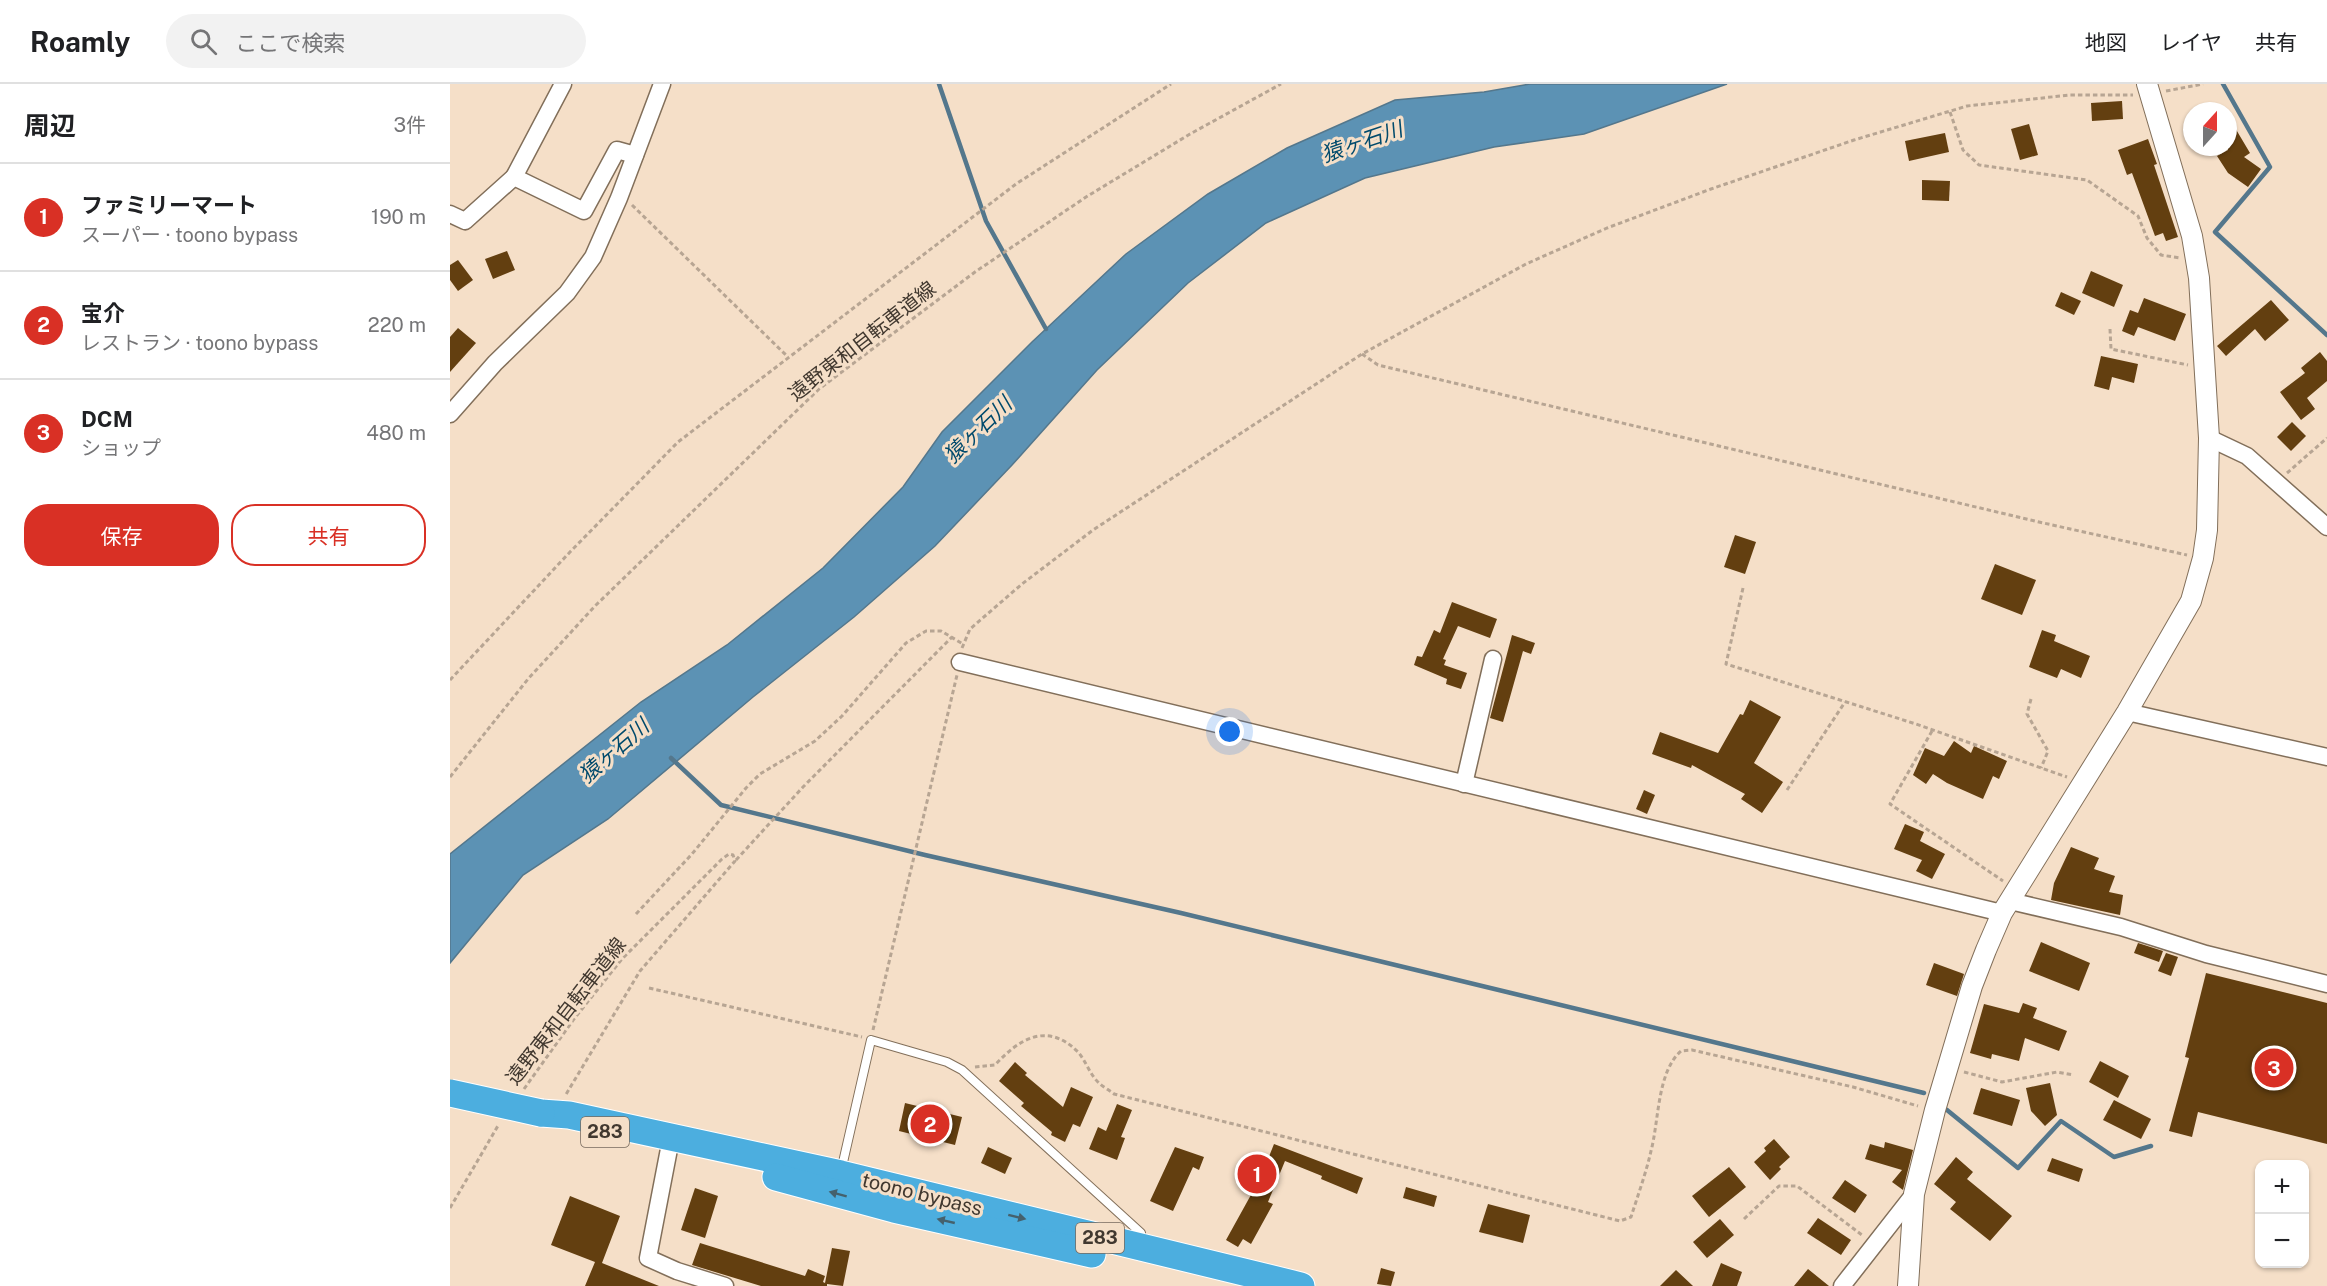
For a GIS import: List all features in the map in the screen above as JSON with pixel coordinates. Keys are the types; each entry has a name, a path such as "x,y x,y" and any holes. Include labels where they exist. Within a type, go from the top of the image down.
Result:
{"highway":[{"name":"toono bypass","path":"450,1093 548,1114 568,1115 841,1174 1301,1286"},
{"name":"toono bypass","path":"548,1114 566,1122 894,1209 1228,1286"}],"street":[{"path":"450,214 465,221 514,177 563,84"},
{"path":"450,414 495,363 567,294 592,257 619,198 662,84"},
{"path":"1908,1286 1914,1194 1935,1110 1972,986 2009,901 2127,712 2191,601 2203,558 2207,530 2209,438 2199,278 2192,236 2149,89"},
{"path":"514,177 584,211 617,150 635,155"},
{"path":"2209,438 2247,456 2327,527"},
{"path":"1464,784 1493,659"},
{"path":"960,662 1464,784 2121,927 2206,954 2327,984"},
{"path":"2127,712 2327,757"},
{"path":"669,1149 648,1258 677,1271 725,1286"},
{"path":"1842,1286 1914,1194"}],"lane":[{"path":"841,1174 871,1040 947,1062 962,1070 1141,1233 1143,1248"}],"path":[{"path":"450,680 570,552 678,442 1016,184 1171,84"},
{"name":"遠野東和自転車道線","path":"450,777 528,679 595,606 819,389 995,258 1086,197 1190,134 1281,84"},
{"path":"636,914 692,854 746,788 760,774 814,741 842,716 906,643 926,632 941,631 963,644 970,629 1022,584 1093,530 1362,354 1526,264 1606,228 1711,189 1854,140 1967,106 2203,84"},
{"path":"1950,112 1963,150 1980,165 2087,180 2138,216 2147,238 2161,255 2196,261"},
{"path":"619,198 635,207 788,357"},
{"path":"2110,329 2111,350 2205,368"},
{"path":"1362,354 1378,365 2028,519 2203,558"},
{"path":"2277,483 2327,438"},
{"path":"1743,588 1726,664 2083,783"},
{"path":"735,861 803,787 952,637"},
{"path":"649,988 871,1040 960,662"},
{"path":"2031,699 2027,714 2048,751 2041,768"},
{"path":"1788,790 1845,702"},
{"path":"1932,731 1890,804 2009,901"},
{"name":"遠野東和自転車道線","path":"519,1096 574,1019 622,959 722,859 729,854 733,855 735,861 639,971 548,1114"},
{"path":"962,1070 995,1065 1010,1048 1029,1037 1041,1035 1060,1039 1078,1052 1098,1083 1114,1094 1620,1221 1631,1217 1652,1149 1667,1070 1681,1051 1692,1050 1853,1087 1935,1110"},
{"path":"1947,1068 2002,1082 2056,1072 2074,1075"},
{"path":"450,1208 505,1115"},
{"path":"1744,1219 1779,1186 1797,1186 1837,1218 1876,1244"}],"water":[{"name":"猿ヶ石川","path":"1530,84 1727,84 1584,134 1494,147 1365,178 1266,223 1188,283 1097,370 935,546 854,617 753,697 608,819 523,875 450,963 450,854 641,702 727,645 823,568 903,487 942,432 1032,342 1126,254 1208,194 1287,148 1395,100 1484,92"}],"building":[{"path":"2122,101 2123,119 2092,121 2091,103"},
{"path":"2029,124 2038,155 2020,160 2011,129"},
{"path":"2237,131 2250,153 2244,157 2261,169 2248,187 2228,173 2217,156 2237,156"},
{"path":"1945,133 1949,152 1909,161 1905,141"},
{"path":"2148,139 2157,164 2154,165 2178,237 2166,241 2163,233 2155,236 2132,173 2127,175 2118,150"},
{"path":"1922,180 1950,181 1949,201 1922,200"},
{"path":"507,251 515,270 493,279 485,259"},
{"path":"458,260 473,280 458,291 450,280 450,265"},
{"path":"2091,271 2123,285 2114,307 2082,293"},
{"path":"2061,292 2081,301 2074,315 2055,306"},
{"path":"2144,298 2186,314 2175,341 2138,327 2134,336 2122,331 2130,310 2138,313"},
{"path":"2271,300 2289,320 2265,341 2255,329 2226,356 2217,346"},
{"path":"458,328 476,343 450,372 450,337"},
{"path":"2320,352 2327,361 2327,381 2307,398 2315,409 2301,420 2280,392 2305,373 2301,368"},
{"path":"2101,356 2138,364 2134,383 2112,377 2109,390 2094,386"},
{"path":"2292,422 2306,436 2291,451 2277,437"},
{"path":"1735,535 1756,542 1745,574 1724,567"},
{"path":"1995,564 2036,580 2022,615 1981,599"},
{"path":"1452,602 1497,619 1490,638 1458,626 1443,659 1446,660 1444,665 1467,673 1461,689 1446,684 1447,679 1414,665 1417,656 1422,657 1434,630 1440,633"},
{"path":"2042,630 2056,635 2054,641 2090,656 2081,678 2061,669 2057,678 2029,667"},
{"path":"1512,635 1535,643 1531,654 1523,651 1503,722 1490,718"},
{"path":"1750,700 1781,717 1754,763 1783,782 1762,813 1741,799 1745,794 1692,765 1691,768 1652,754 1660,732 1718,753"},
{"path":"1954,741 1971,753 1974,746 2007,761 1999,779 1993,776 1983,799 1933,774 1926,784 1913,775 1925,748 1944,756"},
{"path":"1644,790 1655,795 1647,814 1636,809"},
{"path":"1905,824 1924,832 1920,841 1945,854 1932,879 1916,871 1922,860 1894,849"},
{"path":"2071,847 2099,858 2094,869 2115,876 2109,892 2123,895 2120,915 2051,900 2054,883"},
{"path":"2041,942 2090,963 2079,991 2029,971"},
{"path":"2138,943 2163,951 2159,962 2134,953"},
{"path":"2166,953 2178,957 2171,976 2158,971"},
{"path":"1934,963 1964,974 1957,996 1926,985"},
{"path":"2206,973 2327,1003 2327,1144 2198,1112 2192,1137 2169,1131 2189,1058 2185,1057"},
{"path":"2023,1003 2037,1008 2033,1018 2067,1031 2059,1051 2025,1038 2019,1061 1992,1054 1991,1059 1970,1053 1984,1004 2019,1013"},
{"path":"2100,1061 2129,1076 2118,1098 2089,1082"},
{"path":"1015,1062 1027,1073 1025,1075 1063,1107 1071,1087 1093,1097 1080,1127 1073,1124 1065,1142 1051,1135 1052,1132 1021,1106 1024,1103 999,1081"},
{"path":"2050,1083 2057,1115 2045,1126 2031,1111 2026,1088"},
{"path":"1981,1088 2020,1100 2012,1126 1973,1114"},
{"path":"2114,1100 2151,1119 2141,1139 2103,1120"},
{"path":"905,1103 962,1117 955,1145 899,1131"},
{"path":"1117,1104 1132,1110 1121,1137 1125,1138 1117,1160 1089,1149 1098,1127 1106,1131"},
{"path":"1774,1139 1790,1157 1770,1180 1754,1162 1766,1151 1764,1148"},
{"path":"1885,1142 1913,1150 1903,1190 1892,1182 1902,1170 1865,1159 1870,1144 1884,1148"},
{"path":"1274,1144 1363,1178 1357,1194 1285,1161 1268,1202 1273,1204 1251,1244 1243,1239 1238,1247 1226,1240 1252,1193 1254,1194"},
{"path":"988,1147 1012,1158 1005,1174 981,1163"},
{"path":"1175,1147 1204,1157 1199,1170 1193,1167 1173,1211 1150,1201"},
{"path":"1956,1157 1973,1172 1967,1179 2012,1216 1990,1241 1950,1209 1956,1202 1934,1184"},
{"path":"2052,1158 2083,1169 2079,1182 2047,1171"},
{"path":"1729,1167 1746,1187 1709,1217 1692,1196"},
{"path":"1845,1180 1867,1195 1855,1213 1832,1198"},
{"path":"1406,1187 1437,1196 1434,1207 1403,1198"},
{"path":"695,1188 718,1196 705,1238 681,1230"},
{"path":"570,1196 620,1216 602,1263 659,1286 585,1286 595,1262 551,1245"},
{"path":"1488,1204 1530,1215 1523,1243 1479,1232"},
{"path":"1818,1218 1851,1240 1841,1255 1807,1233"},
{"path":"1720,1219 1734,1235 1707,1258 1693,1242"},
{"path":"700,1243 805,1276 808,1269 825,1276 823,1282 825,1283 832,1248 850,1251 843,1286 827,1284 827,1286 761,1286 692,1265"},
{"path":"1721,1263 1742,1272 1737,1286 1712,1286"},
{"path":"1381,1268 1395,1272 1391,1286 1377,1284"},
{"path":"1808,1269 1829,1286 1794,1286"},
{"path":"1676,1270 1693,1286 1660,1286"}],"waterway":[{"path":"939,84 986,221 1046,329"},
{"path":"2223,84 2270,167 2215,232 2327,335"},
{"path":"671,758 721,805 925,855 1181,913 1924,1093"},
{"path":"1947,1110 2018,1168 2061,1121 2114,1157 2151,1146"}],"place":[{"name":"DCM","path":"2274,1068"},
{"name":"宝介","path":"930,1124"},
{"name":"ファミリーマート","path":"1257,1174"}]}
